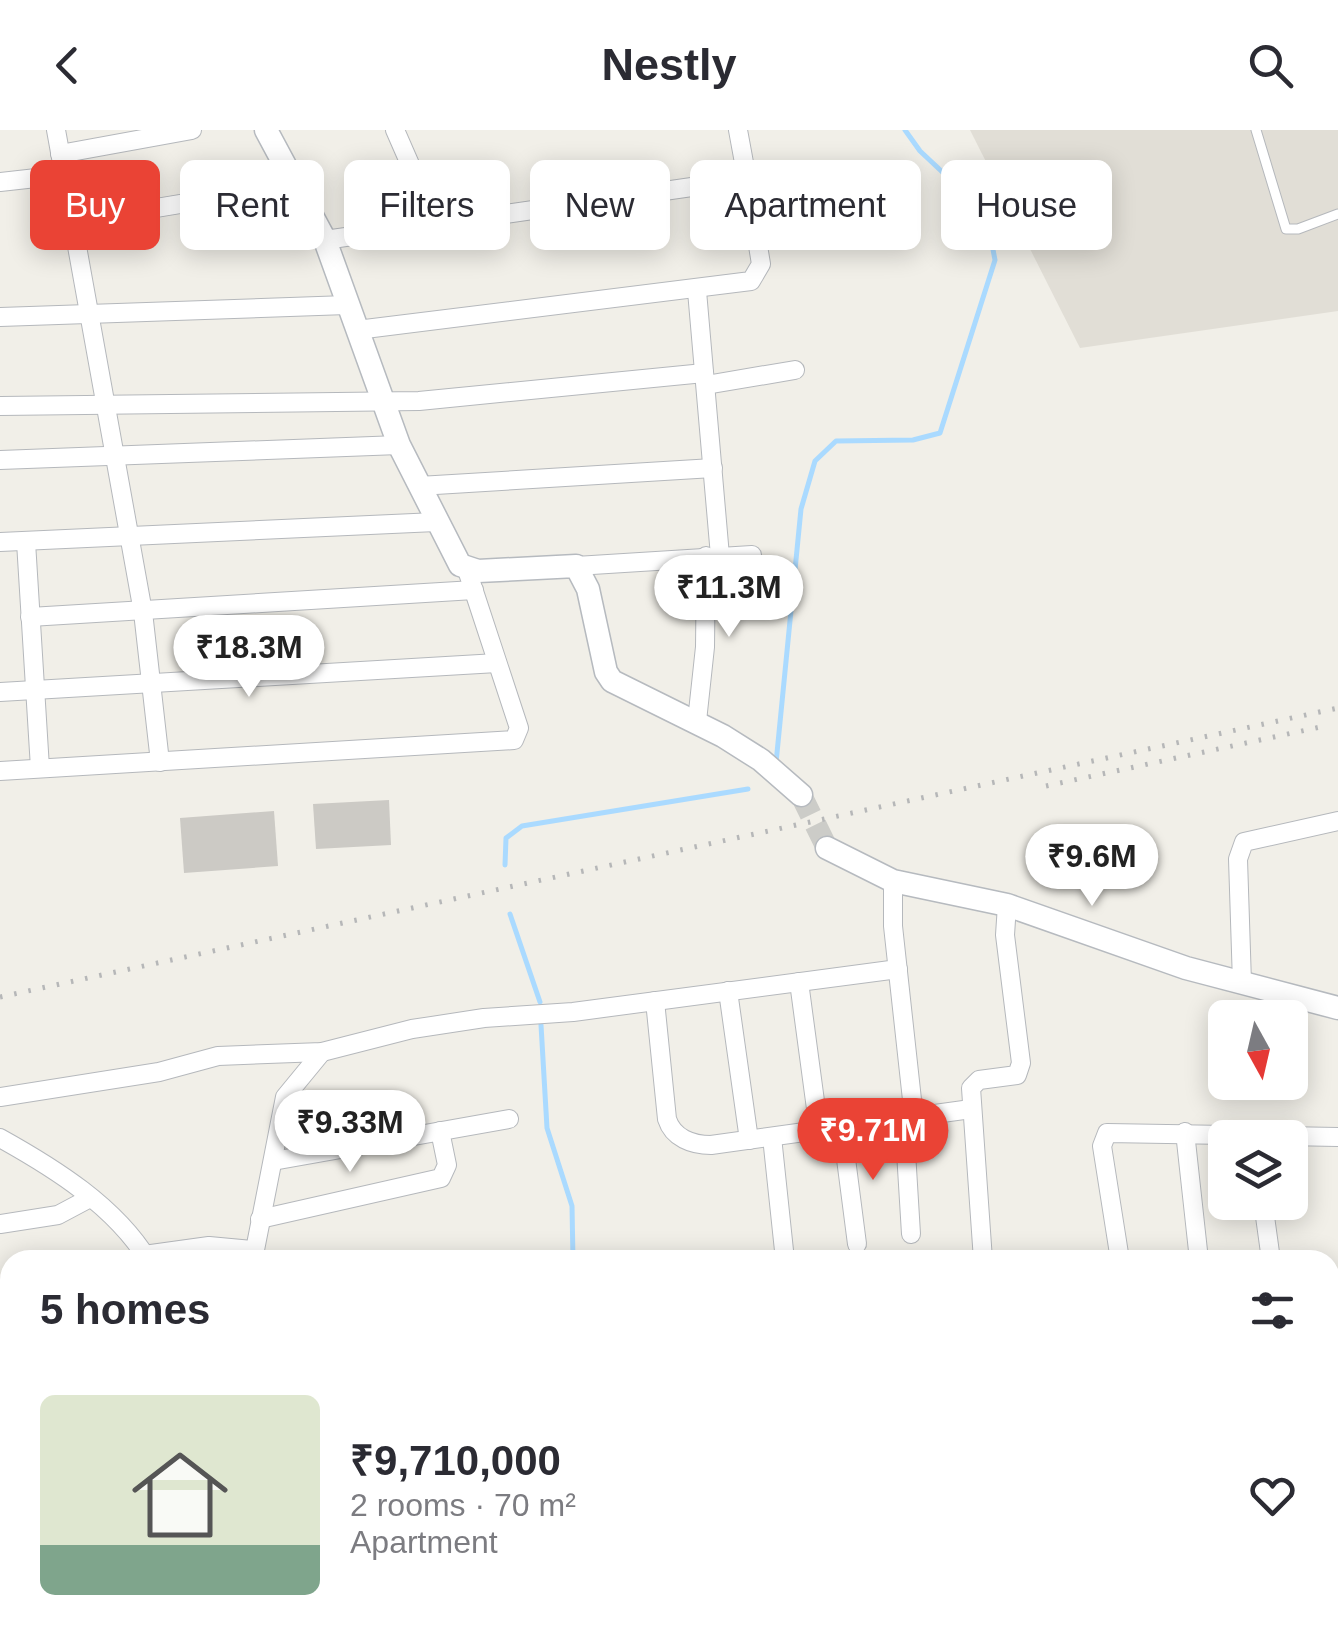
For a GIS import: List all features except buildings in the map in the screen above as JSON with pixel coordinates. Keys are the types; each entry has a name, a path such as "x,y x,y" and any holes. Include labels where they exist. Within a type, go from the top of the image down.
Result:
{"street":[{"path":"56,130 61,160"},
{"path":"60,154 192,130"},
{"path":"266,130 282,160"},
{"path":"395,130 408,160"},
{"path":"738,130 744,160"},
{"path":"0,182 30,179"},
{"path":"510,215 690,187"},
{"path":"0,770 514,740 519,728 470,580 436,522 399,445 325,240 344,238"},
{"path":"77,250 144,612 160,762"},
{"path":"357,330 698,291 750,281 759,274 756,250"},
{"path":"697,722 713,556 713,468 698,291"},
{"path":"0,317 347,304"},
{"path":"0,406 450,398 795,370"},
{"path":"0,460 399,445"},
{"path":"419,486 713,468"},
{"path":"0,542 436,522"},
{"path":"26,542 40,768"},
{"path":"30,617 144,612 576,566 752,555"},
{"path":"576,566 588,588 612,682 697,722 761,760 801,795"},
{"path":"0,692 497,663"},
{"path":"1242,983 1240,850 1252,838 1338,821"},
{"path":"827,848 893,881 1007,905 1076,932 1338,1008"},
{"path":"893,881 911,1234"},
{"path":"982,1250 971,1109 974,1082 1012,1077 1021,1069 1005,935 1007,905"},
{"path":"0,1097 160,1072 218,1056 322,1052 412,1029 484,1018 655,1001 898,969"},
{"path":"798,982 819,1131"},
{"path":"728,991 748,1140"},
{"path":"655,1001 669,1127 702,1145 971,1109"},
{"path":"253,1250 285,1098 322,1052"},
{"path":"273,1161 509,1119"},
{"path":"842,1128 857,1244"},
{"path":"1119,1250 1102,1139 1114,1130 1208,1133"},
{"path":"260,1219 441,1178 447,1164 440,1131"},
{"path":"1185,1132 1198,1250"},
{"path":"772,1137 784,1250"},
{"path":"1308,1137 1338,1138"},
{"path":"0,1138 52,1168 90,1198 128,1232 141,1250"},
{"path":"0,1224 58,1215 90,1198"},
{"path":"1266,1220 1270,1250"},
{"path":"186,1250 209,1246 228,1250"}],"lane":[{"path":"1256,130 1286,229 1298,229 1338,214"}],"shaded area":[{"path":"970,130 1338,130 1338,311 1080,348 1031,250 1112,250 1112,160 985,160"}],"waterway":[{"path":"776,763 801,509 815,461 836,441 913,440 940,433 995,260 986,213 920,151 905,130"},
{"path":"505,865 506,838 522,826 748,789"},
{"path":"510,914 540,1002"},
{"path":"541,1025 547,1128 572,1206 573,1250"}],"tunnel":[{"path":"801,795 827,848"}],"railway":[{"path":"0,997 1338,708"},
{"path":"1046,786 1325,726"}]}
